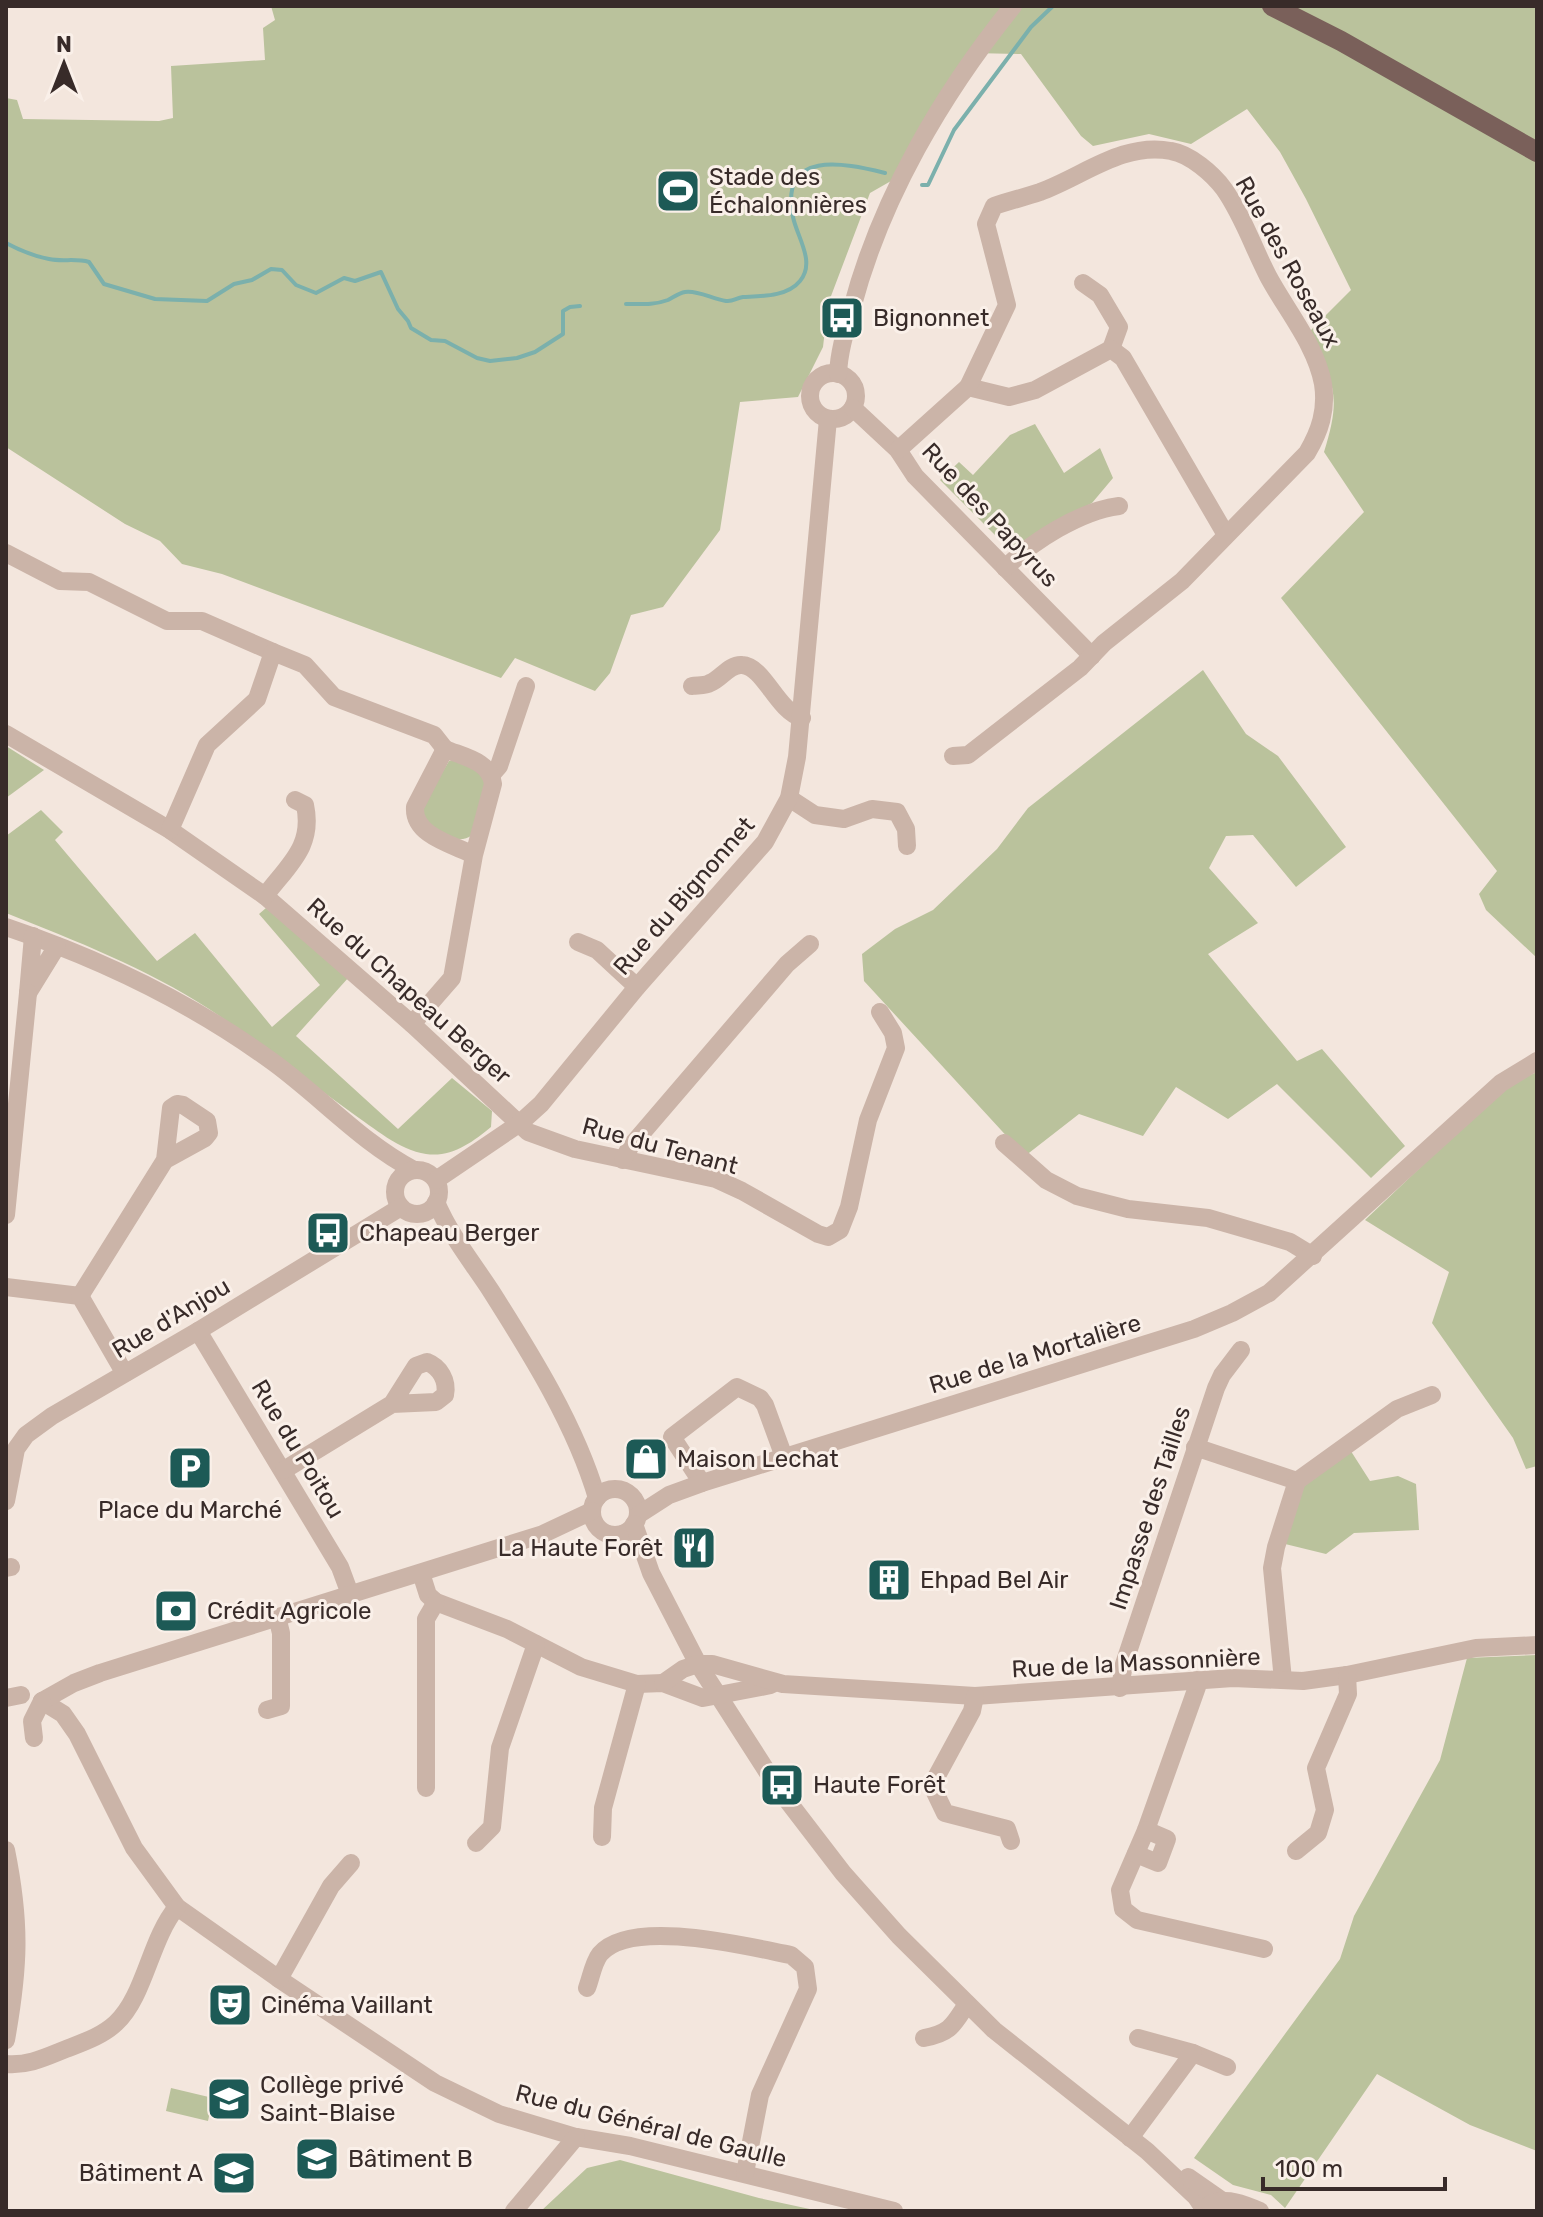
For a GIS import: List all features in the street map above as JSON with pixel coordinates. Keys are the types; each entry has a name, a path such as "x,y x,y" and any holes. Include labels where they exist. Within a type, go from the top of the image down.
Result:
{"main road":[{"path":"1272,6 1341,41 1537,152"}],"street":[{"path":"838,374 839,358 862,272 901,181 931,125 987,38 1013,6"},
{"name":"Rue des Roseaux","path":"898,450 968,387 1007,305 986,224 994,206 1042,191 1098,163 1141,150 1174,151 1198,164 1223,188 1318,366 1323,385 1324,407 1320,430 1307,453 1182,581 1104,643 1080,668 968,755 953,756"},
{"path":"968,387 1009,397 1035,390 1111,349 1119,327 1100,295 1083,283"},
{"path":"1111,349 1123,358 1226,535"},
{"path":"823,375 845,376 856,394 853,408 843,418 828,419 815,412 809,399 810,391 823,375"},
{"name":"Rue des Papyrus","path":"853,408 898,450 915,476 1092,656"},
{"name":"Rue du Bignonnet","path":"436,1180 520,1123 541,1104 637,987 765,842 789,798 802,718 828,419"},
{"path":"1005,568 1025,549 1098,509 1119,506"},
{"path":"6,553 60,581 89,582 167,621 202,621 305,665 334,697 434,735 445,749 485,765 492,774 493,784 474,855 452,978 412,1024"},
{"path":"170,830 207,745 257,699 273,652"},
{"path":"692,686 709,685 735,666 745,664 755,670 780,702 795,716 802,718"},
{"path":"492,774 499,766 526,686"},
{"name":"Rue du Chapeau Berger","path":"6,734 170,830 265,896 520,1123"},
{"path":"445,749 415,807 414,817 420,829 474,855"},
{"path":"789,798 815,815 844,819 872,809 897,812 906,829 907,846"},
{"path":"265,896 306,841 309,823 305,805 295,800"},
{"path":"6,927 135,978 197,1013 274,1063 387,1153 436,1180 439,1191 429,1208 413,1213 401,1207 386,1168 343,1119"},
{"path":"6,1215 14,1074 28,993 33,936"},
{"path":"578,942 597,950 637,987"},
{"path":"623,1160 630,1147 747,1010 787,964 810,944"},
{"path":"28,993 57,946"},
{"name":"Rue du Tenant","path":"520,1123 537,1137 623,1160 716,1179 828,1237 840,1230 849,1207 868,1120 896,1048 893,1033 880,1012"},
{"name":"Rue de la Mortalière","path":"601,1518 630,1529 636,1519 669,1495 1194,1329 1261,1298 1313,1256 1501,1083 1537,1061"},
{"path":"1004,1143 1046,1180 1077,1196 1128,1209 1208,1218 1290,1242 1313,1256"},
{"path":"80,1296 165,1160"},
{"path":"395,1188 404,1174 414,1170"},
{"name":"Rue d'Anjou","path":"6,1501 16,1449 26,1435 52,1416 401,1207"},
{"path":"429,1208 513,1326 578,1445 601,1518 651,1573"},
{"path":"6,1287 80,1296"},
{"path":"80,1296 121,1367 127,1372"},
{"name":"Rue du Poitou","path":"198,1331 284,1470 340,1567 350,1594"},
{"name":"Impasse des Tailles","path":"1120,1688 1124,1664 1195,1447 1222,1375 1241,1350"},
{"path":"702,1483 672,1437 737,1387 760,1398 765,1405 784,1457"},
{"path":"1283,1680 1272,1568 1297,1481 1397,1409 1432,1395"},
{"path":"284,1470 392,1404"},
{"path":"578,1445 586,1450 601,1473 637,1504 636,1519 651,1573 698,1664 777,1787 843,1873 899,1936 994,2030 1147,2151 1196,2197 1203,2210 1221,2200"},
{"path":"1195,1447 1297,1481"},
{"path":"601,1518 602,1493 624,1493"},
{"name":"Rue de la Mortalière","path":"624,1493 669,1495"},
{"path":"34,1738 32,1721 42,1701 74,1683 350,1594 601,1518"},
{"path":"421,1573 428,1595 436,1602 507,1629 581,1667 637,1684 663,1683 703,1698 718,1696"},
{"path":"426,1788 426,1619 436,1602"},
{"path":"267,1710 281,1706 281,1633 277,1617"},
{"path":"476,1843 492,1827 500,1748 536,1644"},
{"name":"Rue de la Massonnière","path":"718,1696 783,1684 975,1696 1233,1678 1303,1681 1347,1675 1463,1650 1537,1645"},
{"path":"663,1683 683,1669 698,1664"},
{"name":"Rue de la Massonnière","path":"698,1664 719,1665 783,1684"},
{"path":"1296,1851 1318,1833 1325,1810 1316,1768 1348,1694 1347,1675"},
{"path":"1197,1680 1146,1830 1120,1890 1123,1909 1137,1920 1264,1949"},
{"path":"602,1837 603,1808 637,1684"},
{"path":"975,1696 972,1711 933,1788 945,1813 1007,1829 1011,1841"},
{"name":"Rue du Général de Gaulle","path":"42,1701 63,1714 77,1734 134,1848 177,1907 435,2083 499,2114 576,2137 630,2146 894,2211"},
{"path":"6,1850 18,1936 16,1981 6,2040"},
{"path":"279,1979 331,1886 351,1863"},
{"path":"6,2064 34,2062 96,2037 114,2025 126,2012 164,1926 177,1907"},
{"path":"587,1988 600,1954 616,1942 642,1936 694,1936 791,1955 805,1967 808,1989 760,2095 745,2173"},
{"path":"924,2038 952,2028 967,2004"},
{"path":"1138,2038 1193,2053 1227,2067"},
{"path":"1130,2138 1193,2053"},
{"path":"514,2211 576,2137"},
{"path":"1147,2151 1159,2156 1221,2200 1260,2211"}],"green space":[{"path":"271,6 1537,6 1537,958 1486,910 1479,894 1497,871 1281,598 1364,512 1324,452 1333,417 1333,390 1309,332 1351,290 1280,152 1247,109 1191,144 1149,134 1093,146 1081,136 1021,54 972,53 891,181 870,193 828,304 823,347 798,397 740,402 720,530 663,607 631,615 610,673 595,691 515,658 501,678 222,574 182,564 160,541 125,524 6,447 6,98 17,100 23,119 159,121 173,118 171,66 265,60 263,28 275,20"},
{"path":"1035,424 1064,473 1100,448 1113,478 1092,503 1009,549 940,480 959,462 973,475 1010,435"},
{"path":"1203,670 1246,734 1278,756 1346,847 1296,887 1253,835 1226,836 1209,868 1258,923 1208,954 1297,1061 1322,1049 1405,1146 1371,1178 1277,1084 1228,1119 1176,1087 1143,1136 1079,1114 1025,1156 864,981 862,954 895,929 933,910 997,849 1028,808"},
{"path":"6,746 44,770 6,798"},
{"path":"454,760 489,778 472,835 460,839 448,837 424,824 421,808 449,761"},
{"path":"41,810 63,832 55,840 157,961 195,933 272,1027 320,985 259,914 266,908 349,977 296,1036 398,1129 452,1078 492,1111 491,1127 469,1143 444,1154 426,1154 406,1148 378,1132 185,994 110,956 6,913 6,836"},
{"path":"1537,1072 1537,1466 1526,1469 1513,1438 1432,1323 1449,1272 1365,1220 1506,1086"},
{"path":"1347,1445 1370,1481 1398,1476 1416,1484 1419,1530 1354,1533 1326,1554 1277,1542 1297,1481"},
{"path":"1537,1655 1537,2151 1470,2125 1377,2074 1285,2208 1271,2195 1233,2185 1194,2158 1340,1959 1354,1916 1440,1760 1467,1658"},
{"path":"171,2088 213,2098 208,2121 166,2111"},
{"path":"620,2160 819,2211 541,2211 587,2168"}],"waterway":[{"path":"922,185 928,185 954,130 1031,27 1053,6"},
{"path":"626,304 658,303 685,292 728,301 788,290 800,281 806,266 804,249 793,217 791,195 796,180 805,171 818,166 851,166 885,173"},
{"path":"6,243 43,258 89,262 104,284 155,299 207,301 234,284 252,280 271,269 282,270 296,285 316,293 344,278 355,281 381,272 398,309 411,328 431,340 445,341 477,358 490,361 535,352 563,334 563,311 580,306"}],"place":[{"name":"Stade des Échalonnières","path":"678,191"},
{"name":"Bignonnet","path":"842,318"},
{"name":"Chapeau Berger","path":"328,1233"},
{"name":"Maison Lechat","path":"646,1459"},
{"name":"Place du Marché","path":"190,1468"},
{"name":"La Haute Forêt","path":"694,1548"},
{"name":"Ehpad Bel Air","path":"889,1580"},
{"name":"Crédit Agricole","path":"176,1611"},
{"name":"Haute Forêt","path":"782,1785"},
{"name":"Cinéma Vaillant","path":"230,2005"},
{"name":"Collège privé Saint-Blaise","path":"229,2099"},
{"name":"Bâtiment B","path":"317,2159"},
{"name":"Bâtiment A","path":"234,2173"}]}
